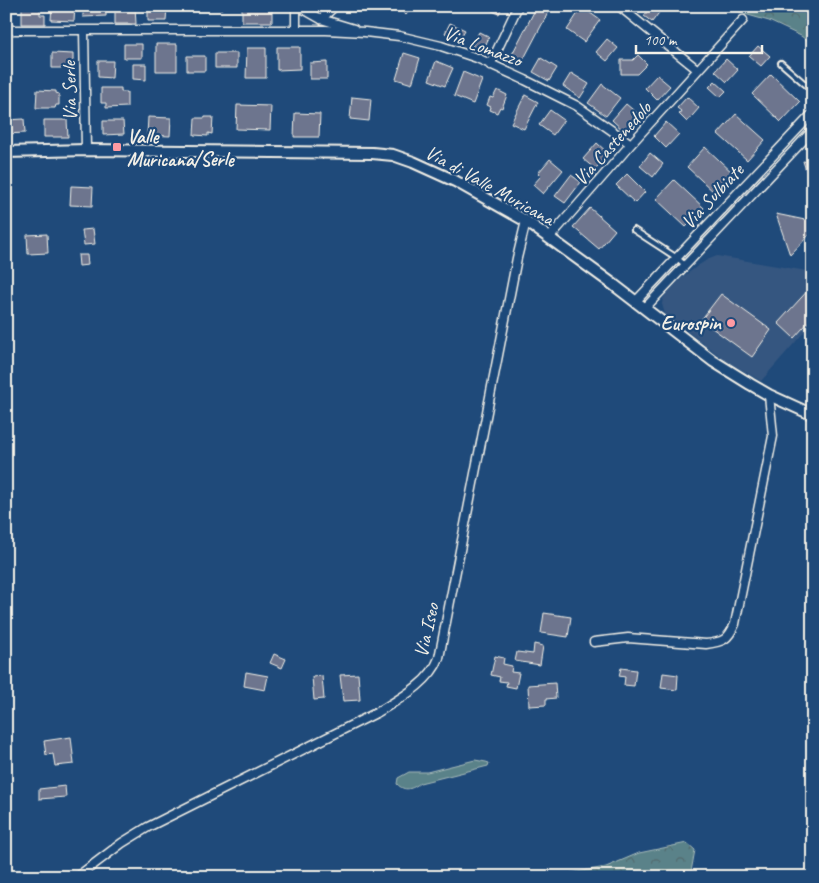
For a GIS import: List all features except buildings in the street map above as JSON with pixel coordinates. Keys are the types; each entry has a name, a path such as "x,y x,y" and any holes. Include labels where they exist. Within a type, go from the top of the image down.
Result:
{"street":[{"path":"296,30 297,6 321,19 365,32"},
{"path":"321,19 335,6"},
{"path":"490,64 518,6"},
{"path":"619,6 698,70"},
{"name":"Via Castenedolo","path":"550,237 743,20"},
{"name":"Via Lomazzo","path":"6,30 296,30 365,32 399,36 459,52 526,80 577,106 631,144"},
{"name":"Via Serle","path":"84,30 86,150"},
{"name":"Via Sulbiate","path":"636,302 813,113"},
{"name":"Via Sulbiate","path":"645,308 813,130"},
{"name":"Via di Valle Muricana","path":"6,152 86,150 304,152 394,155 447,178 526,221 645,308 713,361 769,395 813,415"},
{"name":"Via Iseo","path":"77,877 122,843 148,827 378,712 425,680 434,669 439,658 526,221"},
{"path":"594,642 628,638 706,644 727,638 735,624 772,436 769,395"}],"lane":[{"path":"780,63 813,91"},
{"path":"788,139 796,148"},
{"path":"754,175 763,183"},
{"path":"723,209 731,216"},
{"path":"634,230 685,265"}],"shaded area":[{"path":"717,256 813,272 813,322 761,381 725,360 665,314 662,304 669,291 684,276 699,265"}],"green space":[{"path":"732,6 813,6 813,45 801,36 769,21 741,13"},
{"path":"475,760 489,763 488,766 420,783 408,789 397,784 398,778 409,772 427,772"},
{"path":"687,843 695,850 690,877 560,877 571,873 606,867 639,853"}],"place":[{"name":"Valle Muricana/Serle","path":"117,147"},
{"name":"Eurospin","path":"731,323"}]}
